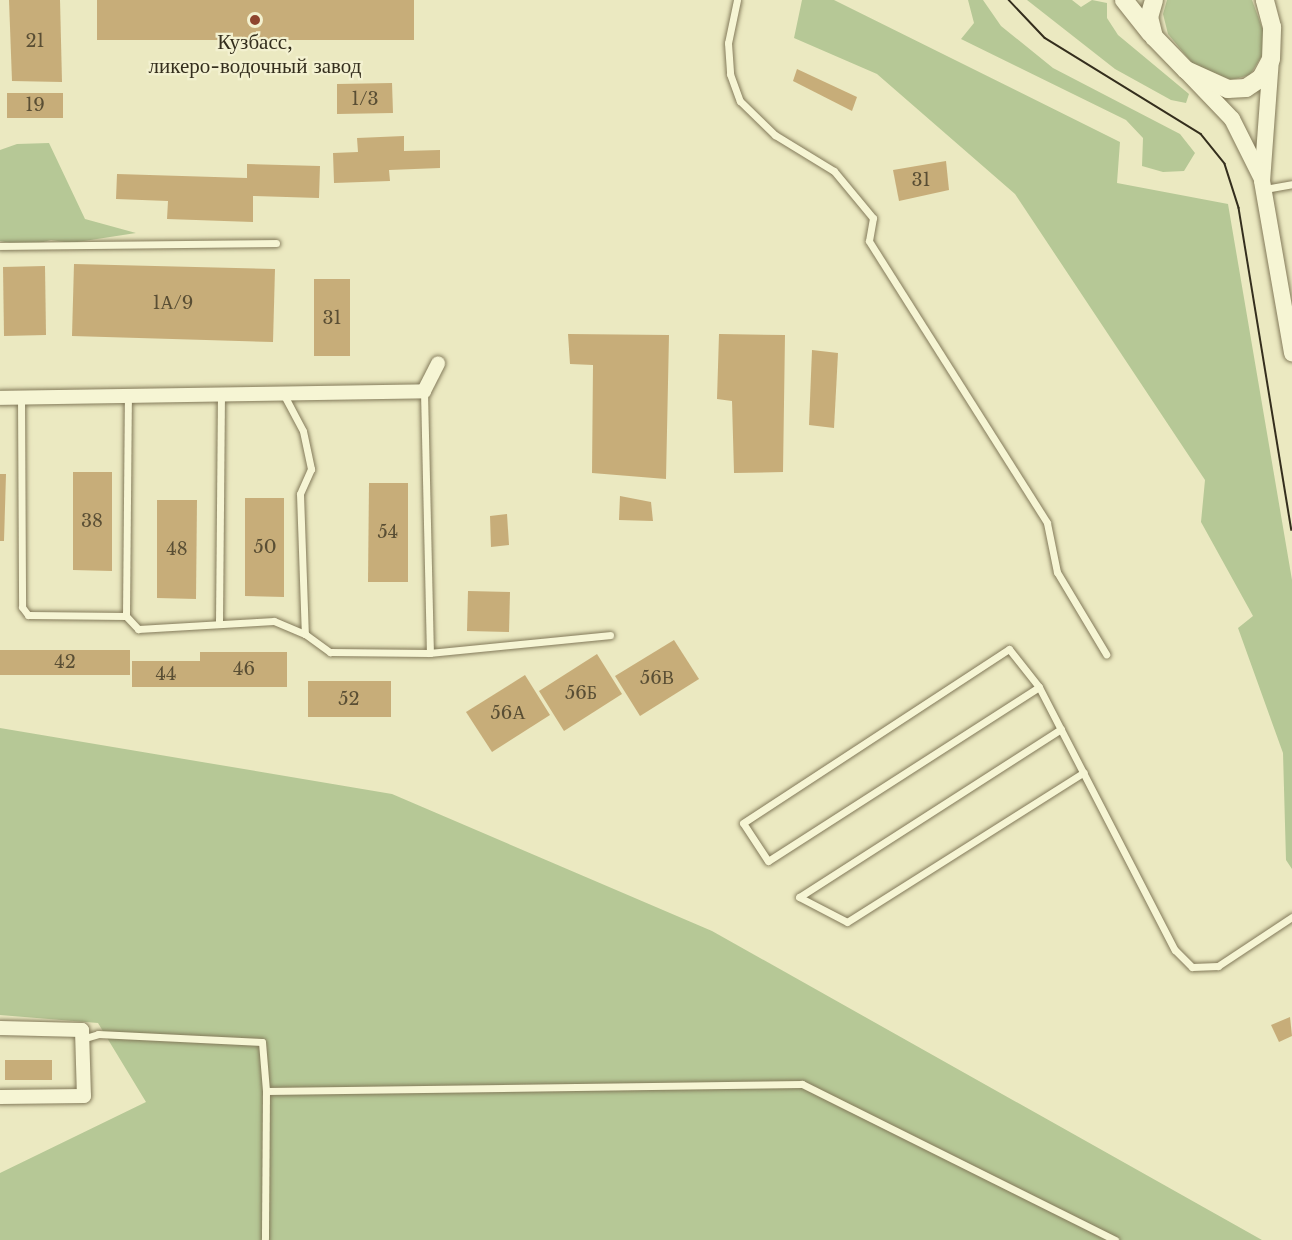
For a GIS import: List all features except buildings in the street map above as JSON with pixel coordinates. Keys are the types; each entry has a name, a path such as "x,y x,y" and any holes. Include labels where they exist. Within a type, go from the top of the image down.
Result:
{"main road":[{"path":"1124,0 1154,37 1186,70 1217,87 1246,88 1261,78 1271,59 1272,27 1265,0"},
{"path":"1154,0 1149,17 1154,37"}],"street":[{"path":"1271,59 1263,185 1292,353"},
{"path":"1186,70 1232,119 1263,185"},
{"path":"0,398 285,397 424,392 438,363"},
{"path":"0,1028 82,1030 84,1096 0,1097"}],"lane":[{"path":"737,0 728,43 730,74 740,101 775,135 834,171 873,218 869,240 1047,523 1057,572 1106,654"},
{"path":"1263,185 1292,184"},
{"path":"0,246 276,243"},
{"path":"424,392 430,652"},
{"path":"219,622 221,396"},
{"path":"21,397 22,608 39,619 126,616"},
{"path":"128,397 126,616 138,629 219,622 273,621 305,634 330,652 430,652 610,635"},
{"path":"285,397 303,431 311,469 300,494 305,634"},
{"path":"1039,687 768,861 744,823 1009,649 1039,687 1175,950 1192,967 1218,966 1292,917"},
{"path":"1061,729 799,897 847,922 1084,772"},
{"path":"82,1040 98,1034 262,1042 266,1091 265,1240"},
{"path":"266,1091 802,1084 1115,1240"}],"green space":[{"path":"802,0 834,0 1120,142 1117,183 1228,204 1292,580 1292,869 1286,860 1283,753 1238,628 1253,616 1201,522 1205,480 1015,194 877,74 794,38"},
{"path":"968,0 983,0 1001,26 1053,68 1180,134 1195,153 1184,171 1163,172 1142,166 1143,138 1126,120 961,39 974,23"},
{"path":"1027,0 1072,0 1081,7 1092,0 1107,3 1107,18 1118,35 1189,94 1186,103 1171,100 1115,69"},
{"path":"1167,0 1252,0 1264,33 1263,54 1250,75 1231,80 1193,64 1168,34 1163,14"},
{"path":"49,143 85,219 136,233 71,243 51,240 28,246 0,241 0,150 17,144"},
{"path":"0,728 392,794 712,931 1262,1240 0,1240 0,1173 146,1102 98,1023 0,1015"}],"tram line":[{"path":"1009,0 1045,38 1201,134 1225,164 1239,208 1292,530"}],"place":[{"name":"Кузбасс, ликеро-водочный завод","path":"255,20"}]}
